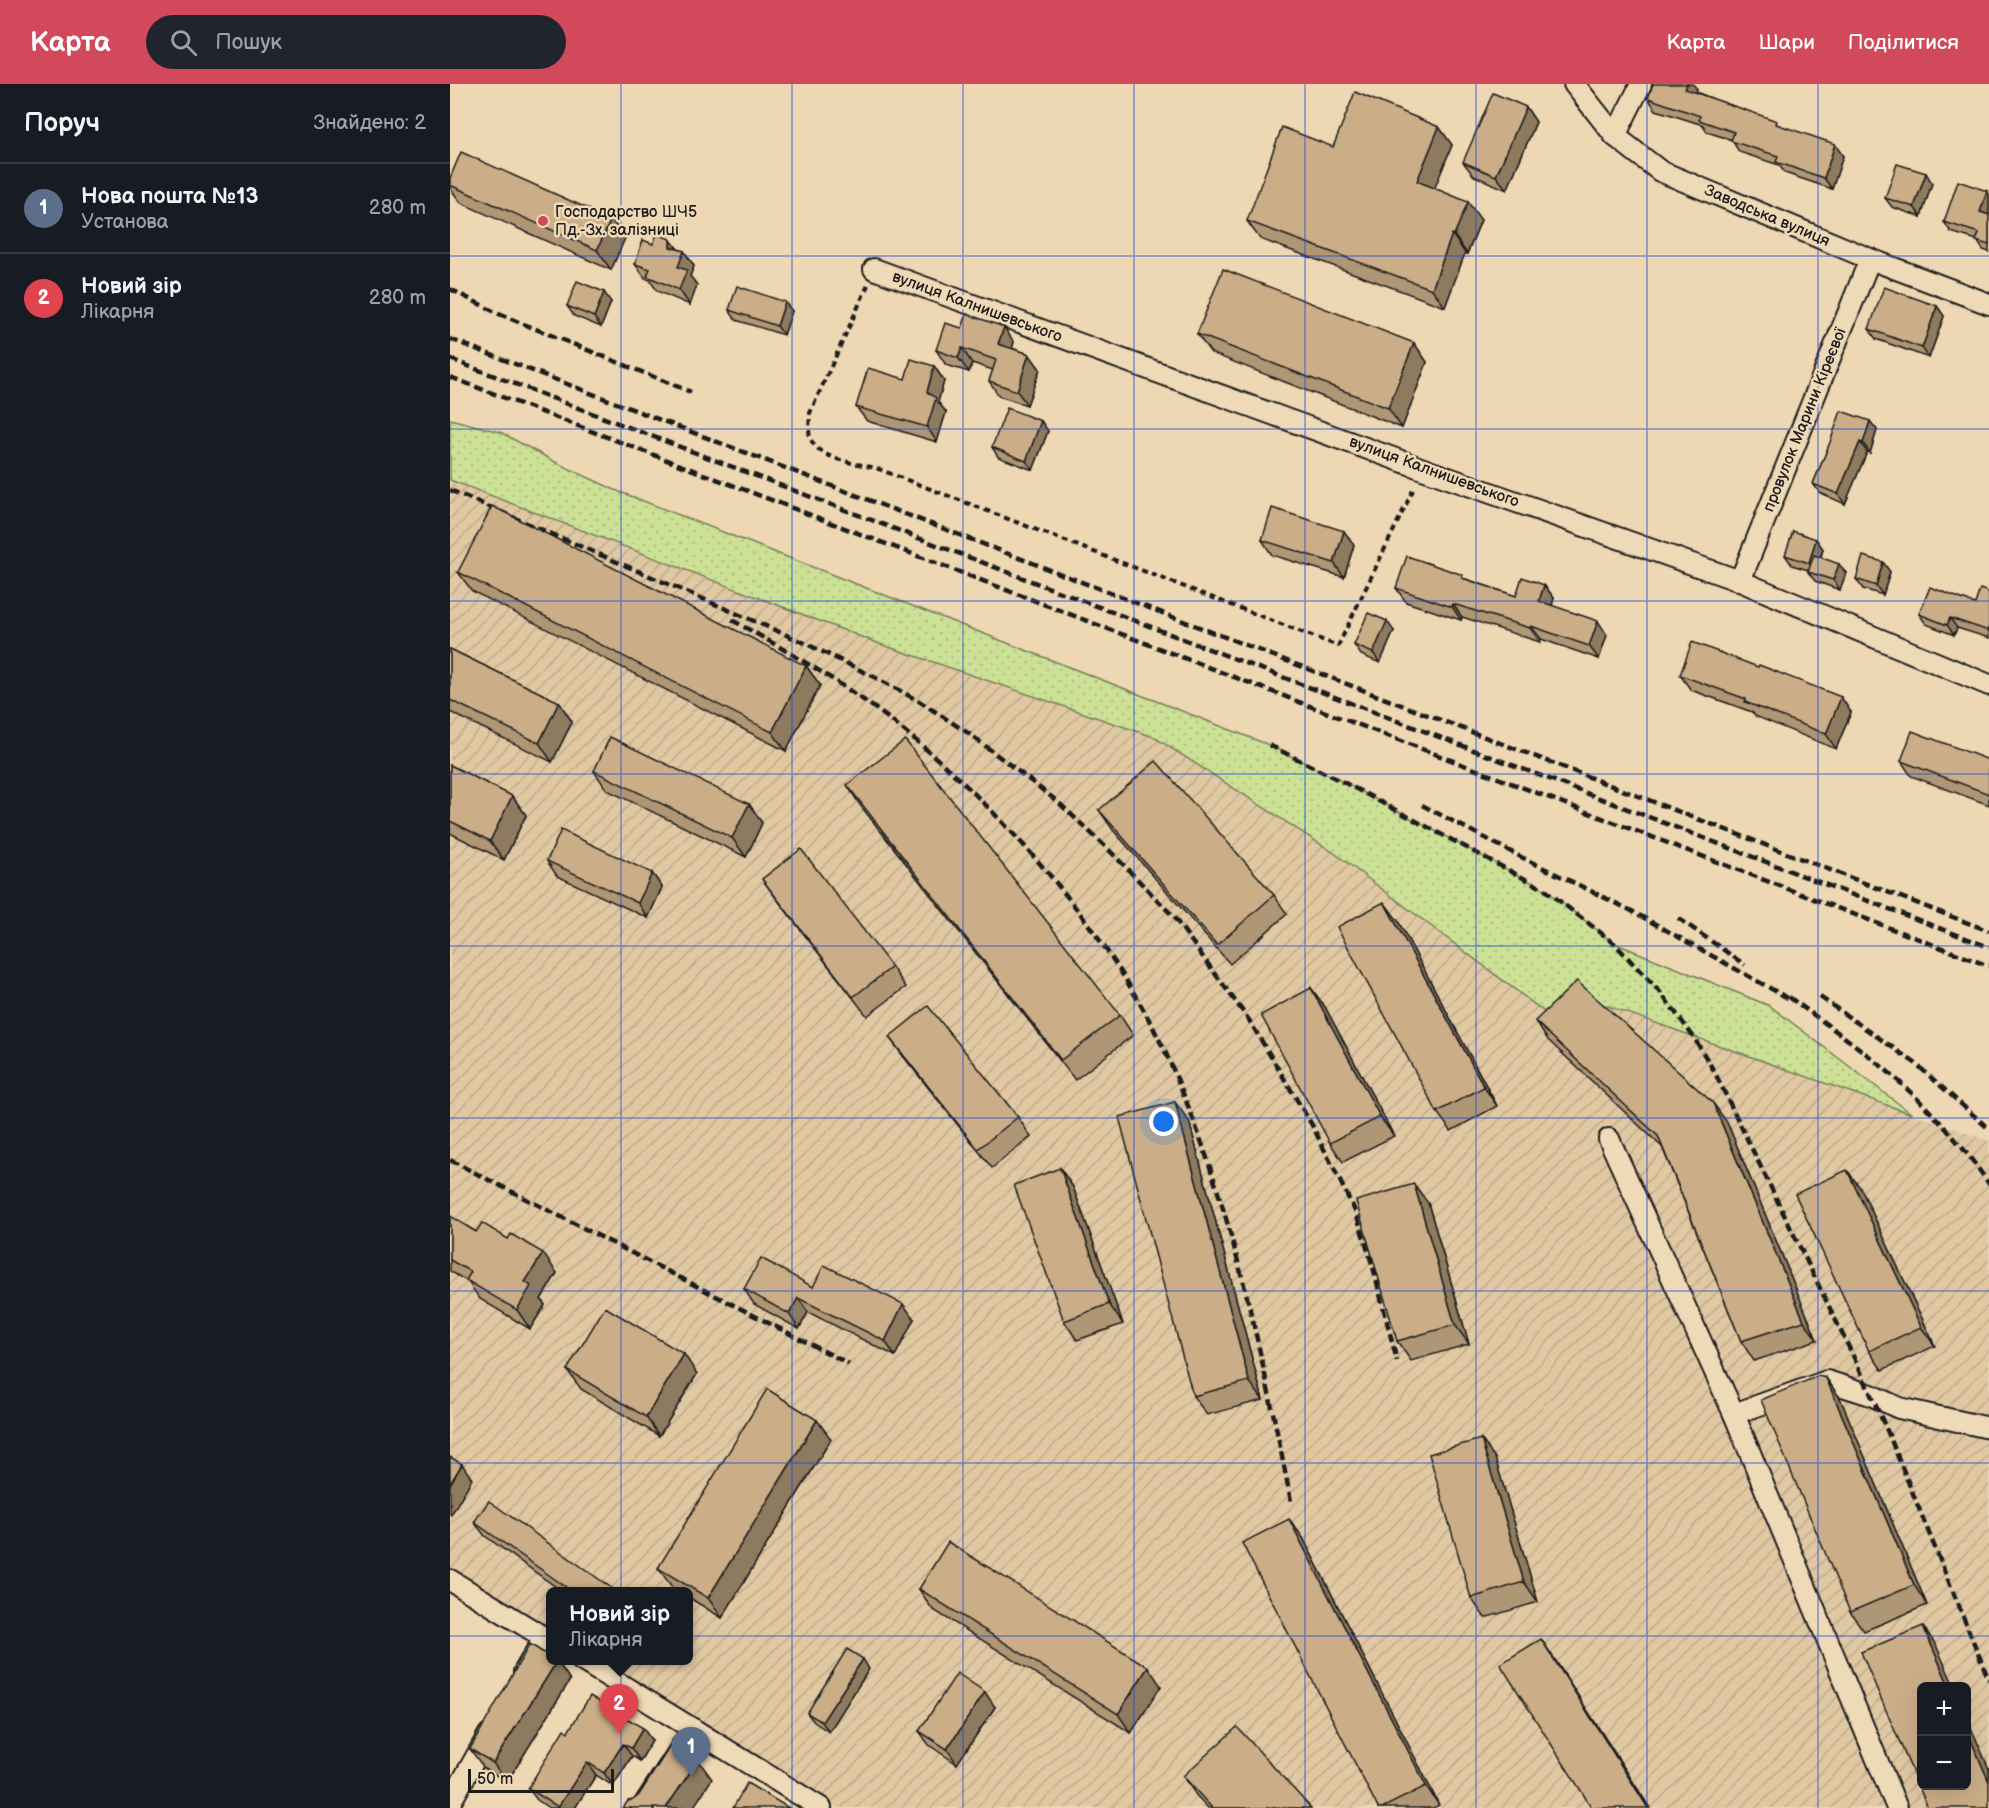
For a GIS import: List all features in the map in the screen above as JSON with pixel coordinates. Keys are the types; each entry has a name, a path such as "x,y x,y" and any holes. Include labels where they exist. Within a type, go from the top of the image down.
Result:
{"street":[{"name":"Заводська вулиця","path":"1574,84 1615,136 1660,171 1870,259 1989,304"},
{"path":"1615,136 1641,84"},
{"name":"провулок Марини Кіреєвої","path":"1740,581 1870,259"},
{"name":"вулиця Калнишевського","path":"874,270 1740,581 1989,685"},
{"path":"1609,1139 1734,1414 1897,1808"},
{"path":"1734,1414 1827,1381 1871,1395 1899,1408 1989,1428"},
{"path":"450,1580 546,1639"},
{"path":"514,1689 546,1641"},
{"path":"589,1665 821,1808"},
{"path":"450,1803 497,1720"},
{"path":"642,1808 693,1729"}],"path":[{"path":"874,270 810,413 809,436 817,450 837,458 876,468 1338,646 1423,469"}],"shaded area":[{"path":"450,480 880,644 1154,737 1333,852 1591,1000 1989,1141 1989,1808 838,1808 605,1665 693,1665 693,1587 546,1587 546,1629 450,1570"}],"green space":[{"path":"450,419 500,432 559,464 615,490 1269,745 1544,889 1614,943 1770,1006 1912,1114 1591,1000 1563,1026 1333,852 1154,737 880,644 450,480"}],"building":[{"path":"1653,84 1687,84 1685,89 1835,144 1824,178 1776,162 1778,156 1731,141 1734,132 1699,120 1700,116 1648,98"},
{"path":"1355,92 1439,127 1417,181 1468,202 1454,235 1452,234 1432,289 1247,221 1282,127 1333,147"},
{"path":"1493,93 1526,107 1496,176 1463,162"},
{"path":"461,152 611,219 597,250 450,185 450,178"},
{"path":"1897,164 1926,173 1914,207 1885,198"},
{"path":"1958,181 1987,191 1980,212 1989,215 1989,245 1976,241 1979,233 1944,222"},
{"path":"657,234 670,239 670,247 684,251 678,267 687,270 679,290 647,276 650,269 635,264 643,240 653,244"},
{"path":"1223,269 1414,343 1388,408 1197,334"},
{"path":"577,281 604,292 594,317 567,306"},
{"path":"737,286 785,302 777,326 729,310"},
{"path":"1884,287 1937,306 1922,348 1869,329"},
{"path":"967,314 1004,327 998,344 1029,354 1017,391 989,381 996,360 962,348 958,358 936,350 945,323 962,328"},
{"path":"911,359 934,366 927,392 936,398 927,427 856,407 868,368 905,379"},
{"path":"1007,408 1041,421 1026,461 992,447"},
{"path":"1841,411 1870,421 1863,443 1860,442 1838,494 1813,484"},
{"path":"492,506 806,666 772,732 458,572"},
{"path":"1272,508 1344,531 1334,563 1262,540"},
{"path":"1793,531 1816,539 1809,563 1785,555"},
{"path":"1814,555 1839,564 1833,580 1808,572"},
{"path":"1407,556 1516,596 1522,577 1544,585 1539,601 1598,621 1589,646 1531,626 1530,628 1453,604 1452,607 1396,588"},
{"path":"1863,556 1883,562 1876,586 1856,579"},
{"path":"1930,587 1975,604 1980,589 1989,592 1989,631 1950,618 1947,625 1919,614"},
{"path":"1368,613 1387,621 1373,653 1354,645"},
{"path":"1692,642 1841,697 1826,734 1745,702 1746,699 1680,675"},
{"path":"450,649 559,702 539,743 450,700"},
{"path":"1912,731 1989,760 1989,794 1901,761"},
{"path":"610,737 749,804 732,838 594,771"},
{"path":"905,740 1120,1015 1061,1060 847,785"},
{"path":"1156,761 1274,895 1217,945 1099,810"},
{"path":"450,765 512,796 490,841 450,821"},
{"path":"561,830 652,873 638,903 547,861"},
{"path":"801,849 892,967 853,997 762,879"},
{"path":"1384,902 1484,1087 1437,1112 1337,927"},
{"path":"1577,981 1713,1103 1804,1321 1741,1341 1658,1136 1535,1021"},
{"path":"1311,988 1380,1117 1330,1143 1261,1015"},
{"path":"928,1006 1018,1117 978,1149 889,1037"},
{"path":"1175,1102 1249,1381 1193,1396 1119,1117"},
{"path":"1060,1168 1109,1304 1064,1321 1014,1185"},
{"path":"1847,1170 1921,1327 1869,1351 1795,1194"},
{"path":"1414,1184 1455,1325 1397,1341 1356,1201"},
{"path":"450,1216 476,1232 482,1223 508,1239 511,1234 543,1253 525,1282 531,1286 517,1310 466,1280 471,1272 450,1260"},
{"path":"761,1258 813,1287 824,1265 903,1304 885,1341 798,1298 789,1314 744,1289"},
{"path":"605,1307 684,1354 646,1417 567,1370"},
{"path":"1818,1376 1826,1378 1914,1585 1850,1612 1761,1400"},
{"path":"767,1389 817,1420 708,1598 658,1568"},
{"path":"1481,1439 1524,1582 1471,1598 1429,1454"},
{"path":"450,1457 462,1464 450,1484"},
{"path":"489,1501 610,1587 566,1587 474,1522"},
{"path":"1289,1519 1426,1786 1382,1808 1378,1808 1242,1543"},
{"path":"948,1542 1148,1667 1118,1714 919,1589"},
{"path":"1923,1626 1947,1682 1917,1682 1917,1782 1861,1652"},
{"path":"1541,1639 1648,1808 1592,1808 1500,1664"},
{"path":"530,1644 546,1654 546,1665 554,1665 493,1763 470,1749"},
{"path":"847,1649 863,1659 822,1722 807,1713"},
{"path":"957,1673 985,1692 947,1749 919,1731"},
{"path":"590,1696 643,1728 631,1748 623,1744 604,1773 587,1762 558,1807 528,1788 564,1729 568,1732"},
{"path":"1237,1727 1311,1808 1212,1808 1183,1776"},
{"path":"1971,1741 1989,1782 1989,1808 1928,1808 1920,1790 1971,1790"},
{"path":"672,1743 698,1760 666,1808 623,1808 628,1801 639,1795"},
{"path":"747,1783 789,1808 733,1808"}],"railway":[{"path":"450,289 499,314 691,392"},
{"path":"450,339 1989,931"},
{"path":"450,359 1989,947"},
{"path":"450,377 1989,966"},
{"path":"450,490 805,643 874,677 919,701 971,735 1058,802 1111,852 1173,916 1249,1020 1312,1125 1356,1213 1373,1267 1397,1361"},
{"path":"732,620 798,658 862,699 943,764 1022,843 1059,886 1125,978 1175,1074 1214,1178 1257,1338 1291,1501"},
{"path":"1269,745 1544,889 1614,943 1660,992 1693,1036 1714,1071 1858,1366 1889,1435 1989,1680"},
{"path":"1422,805 1519,856 1630,910 1793,1001"},
{"path":"1678,918 1745,965"},
{"path":"1789,997 1869,1056 1908,1090 1957,1141 1989,1184"},
{"path":"1820,997 1915,1063 1989,1129"},
{"path":"450,1160 849,1364"}],"place":[{"name":"Господарство ШЧ5 Пд.-Зх. залізниці","path":"543,221"},
{"name":"Новий зір","path":"619,1734"},
{"name":"Нова пошта №13","path":"691,1777"}]}
